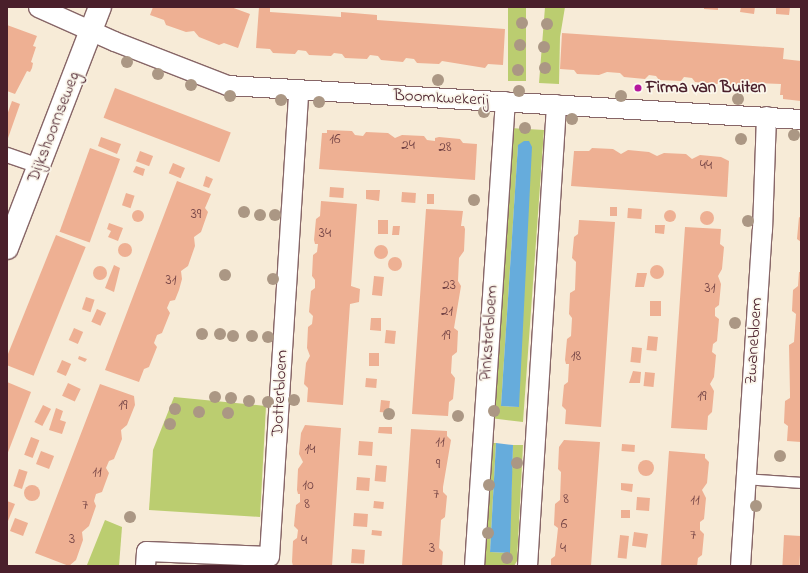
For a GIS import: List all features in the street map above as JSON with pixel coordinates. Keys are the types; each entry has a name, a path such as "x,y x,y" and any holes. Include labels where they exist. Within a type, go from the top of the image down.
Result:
{"street":[{"name":"Boomkwekerij","path":"38,7 91,29 114,42 227,85 298,91 801,118"},
{"name":"Dijkshoornseweg","path":"7,248 100,7"},
{"name":"Dotterbloem","path":"145,566 146,551 269,556 298,91"},
{"name":"Pinksterbloem","path":"474,566 505,101"},
{"path":"527,566 556,104"},
{"name":"Zwanebloem","path":"740,566 762,230 766,116"},
{"path":"7,155 39,166"}],"lane":[{"path":"745,479 801,483"}],"green space":[{"path":"508,7 526,7 526,81 508,81"},
{"path":"545,7 565,7 560,37 559,84 539,83"},
{"path":"510,128 544,130 523,422 490,418","holes":["518,146 519,407 501,406"]},
{"path":"174,397 266,406 260,517 149,510 153,450"},
{"path":"488,443 496,443 490,552 509,553 513,445 523,445 517,561 514,566 483,566"},
{"path":"105,520 122,527 119,566 87,565"}],"water":[{"path":"524,141 529,141 532,147 519,407 501,406 518,145"},
{"path":"496,443 513,445 510,553 490,552"}],"building":[{"path":"153,7 231,7 250,14 238,48 224,43 219,45 199,37 194,31 186,32 166,25 164,20 150,15"},
{"path":"259,7 270,7 270,12 341,17 341,12 377,15 377,20 505,29 503,65 488,64 485,68 442,61 439,64 417,63 414,59 406,58 403,62 381,60 378,56 370,55 367,59 345,58 342,54 334,53 331,56 309,55 306,51 298,50 295,54 273,53 270,49 256,48"},
{"path":"704,7 718,7 718,10 704,9"},
{"path":"741,7 755,7 754,14 740,12"},
{"path":"776,7 790,7 789,15 776,14"},
{"path":"7,25 37,36 33,46 36,47 31,62 33,63 32,68 30,72 27,71 15,94 7,91"},
{"path":"562,33 784,48 783,59 801,61 801,101 783,99 783,95 780,95 781,84 756,83 753,86 731,85 728,81 720,80 720,83 717,84 695,82 692,78 684,77 681,81 659,80 656,76 649,75 645,79 624,77 620,73 607,72 599,75 577,74 574,70 560,69"},
{"path":"115,88 231,132 219,162 104,118"},
{"path":"12,101 20,104 7,141 7,115"},
{"path":"327,130 352,131 355,135 363,136 366,132 388,133 395,138 402,135 424,136 427,140 435,141 435,138 439,137 460,139 463,143 477,144 475,180 319,169 322,133 327,133"},
{"path":"101,137 121,144 117,154 98,146"},
{"path":"90,148 120,159 90,243 60,232"},
{"path":"592,148 613,149 621,154 628,150 649,152 657,156 664,153 686,154 692,159 700,155 721,157 729,161 727,197 571,186 574,151 589,151"},
{"path":"140,151 153,156 149,166 136,161"},
{"path":"173,163 185,168 181,178 169,173"},
{"path":"136,166 145,169 143,176 133,172"},
{"path":"206,176 213,179 209,188 203,186"},
{"path":"177,181 211,194 205,208 208,212 201,232 194,237 195,246 188,266 181,271 182,279 179,290 175,300 170,301 167,308 170,313 162,333 157,335 154,343 157,347 149,367 144,369 139,382 105,370"},
{"path":"330,187 344,188 343,198 329,197"},
{"path":"366,190 380,190 379,201 366,199"},
{"path":"402,192 416,193 415,203 401,202"},
{"path":"126,193 135,196 131,208 122,205"},
{"path":"427,194 434,194 434,204 427,204"},
{"path":"321,201 357,204 351,286 360,289 359,302 350,304 343,405 307,402 308,388 304,384 306,363 310,356 307,348 308,327 312,324 313,316 309,312 311,291 315,288 315,280 312,276 313,255 317,252 318,244 315,244 314,240 316,219 320,216"},
{"path":"610,207 617,207 617,216 610,216"},
{"path":"628,208 642,209 641,219 627,218"},
{"path":"426,209 463,211 461,226 464,226 465,229 464,251 459,258 458,281 461,286 454,328 458,331 457,352 452,356 451,373 455,378 453,399 449,402 448,416 412,414"},
{"path":"140,210 143,211 143,221 136,222 133,221 132,214 133,211"},
{"path":"672,210 675,211 675,221 668,222 665,221 664,214 665,211"},
{"path":"707,211 712,213 714,218 712,223 707,225 702,223 700,218 702,213"},
{"path":"799,217 801,218 801,242 797,239"},
{"path":"378,220 388,220 388,234 378,234"},
{"path":"579,220 615,222 601,427 565,424 566,410 562,406 564,385 568,382 569,364 566,364 565,360 567,339 571,336 572,318 569,314 570,293 575,290 576,262 572,258 574,237 578,234"},
{"path":"109,223 123,228 118,241 108,237 111,231 107,229"},
{"path":"655,225 665,225 664,234 655,233"},
{"path":"393,226 400,226 399,235 392,235"},
{"path":"685,227 721,229 720,244 724,247 722,269 718,276 721,284 719,305 715,308 715,316 719,319 717,341 713,344 712,352 716,355 714,377 710,384 714,391 712,412 708,416 707,430 671,428"},
{"path":"56,235 86,247 34,376 7,365 7,356"},
{"path":"125,243 130,245 132,250 130,255 125,257 120,255 118,250 120,245"},
{"path":"381,245 386,247 388,252 386,257 381,259 376,257 374,252 376,247"},
{"path":"395,257 400,259 402,264 400,269 395,271 390,269 388,264 390,259"},
{"path":"114,265 120,268 114,292 105,288"},
{"path":"657,265 662,267 664,272 662,277 657,279 652,277 650,272 652,267"},
{"path":"100,266 105,268 107,273 105,278 100,280 95,278 93,273 95,268"},
{"path":"799,272 801,272 801,442 787,441 788,426 784,423 785,401 790,398 789,345 794,342 796,314 792,311 793,290 798,286"},
{"path":"637,273 647,273 644,287 635,287"},
{"path":"374,276 384,277 382,296 372,295"},
{"path":"86,297 95,300 91,312 82,309"},
{"path":"650,301 661,301 661,316 650,316"},
{"path":"97,309 106,313 100,326 91,322"},
{"path":"371,318 381,318 381,331 370,330"},
{"path":"74,328 83,332 78,344 69,340"},
{"path":"386,330 396,331 395,344 385,343"},
{"path":"648,336 658,337 656,351 647,350"},
{"path":"632,347 642,348 640,363 630,362"},
{"path":"369,353 379,353 379,366 369,366"},
{"path":"79,356 87,359 85,362 78,359"},
{"path":"62,360 71,364 66,376 57,372"},
{"path":"633,371 641,372 640,383 629,383"},
{"path":"645,372 655,373 653,387 644,386"},
{"path":"366,378 377,379 376,388 365,387"},
{"path":"7,382 31,392 7,455"},
{"path":"68,383 81,389 75,402 62,396"},
{"path":"100,384 134,396 135,405 127,425 121,430 122,439 114,459 109,461 106,468 109,473 102,492 96,494 94,501 96,506 89,526 82,532 83,540 76,560 69,566 35,553"},
{"path":"381,400 390,401 389,413 380,412"},
{"path":"43,405 51,409 42,426 34,422"},
{"path":"56,408 63,411 60,420 66,422 62,434 49,430"},
{"path":"305,425 341,428 332,566 293,566 292,562 293,541 297,538 298,530 294,526 296,505 300,502 300,494 298,494 297,490 298,469 303,462 299,454 301,433"},
{"path":"379,427 392,427 392,434 378,433"},
{"path":"411,429 447,431 447,436 451,440 443,487 443,492 447,496 445,517 441,520 439,548 443,552 442,566 402,566"},
{"path":"31,437 39,440 33,458 24,455"},
{"path":"564,440 600,442 591,566 551,566 551,559 555,556 558,528 554,525 555,504 560,500 561,472 558,469 559,447"},
{"path":"359,441 373,442 372,456 358,455"},
{"path":"622,444 635,445 634,452 622,451"},
{"path":"41,451 54,456 49,469 36,464"},
{"path":"669,451 705,454 705,458 709,462 707,483 702,490 706,498 704,519 700,522 700,530 704,534 702,555 698,558 697,566 661,566"},
{"path":"646,460 653,465 654,468 649,475 646,476 639,471 638,468 643,461"},
{"path":"376,465 387,466 386,482 375,481"},
{"path":"19,469 28,472 22,489 13,486"},
{"path":"357,477 370,478 369,491 356,490"},
{"path":"621,483 633,484 632,492 621,490"},
{"path":"32,485 39,490 40,493 35,500 32,501 25,496 24,493 29,486"},
{"path":"637,497 650,498 649,511 636,510"},
{"path":"7,501 15,504 8,521 7,521"},
{"path":"374,501 384,502 383,509 373,508"},
{"path":"621,510 630,510 630,518 621,518"},
{"path":"354,513 368,514 367,527 353,526"},
{"path":"15,518 28,523 23,536 10,531"},
{"path":"372,530 382,531 381,536 371,535"},
{"path":"634,532 648,534 646,548 632,546"},
{"path":"620,535 629,536 627,559 618,558"},
{"path":"784,535 801,536 799,566 782,566"},
{"path":"352,549 365,550 364,564 351,563"}],"place":[{"name":"Firma van Buiten","path":"638,88"}]}
